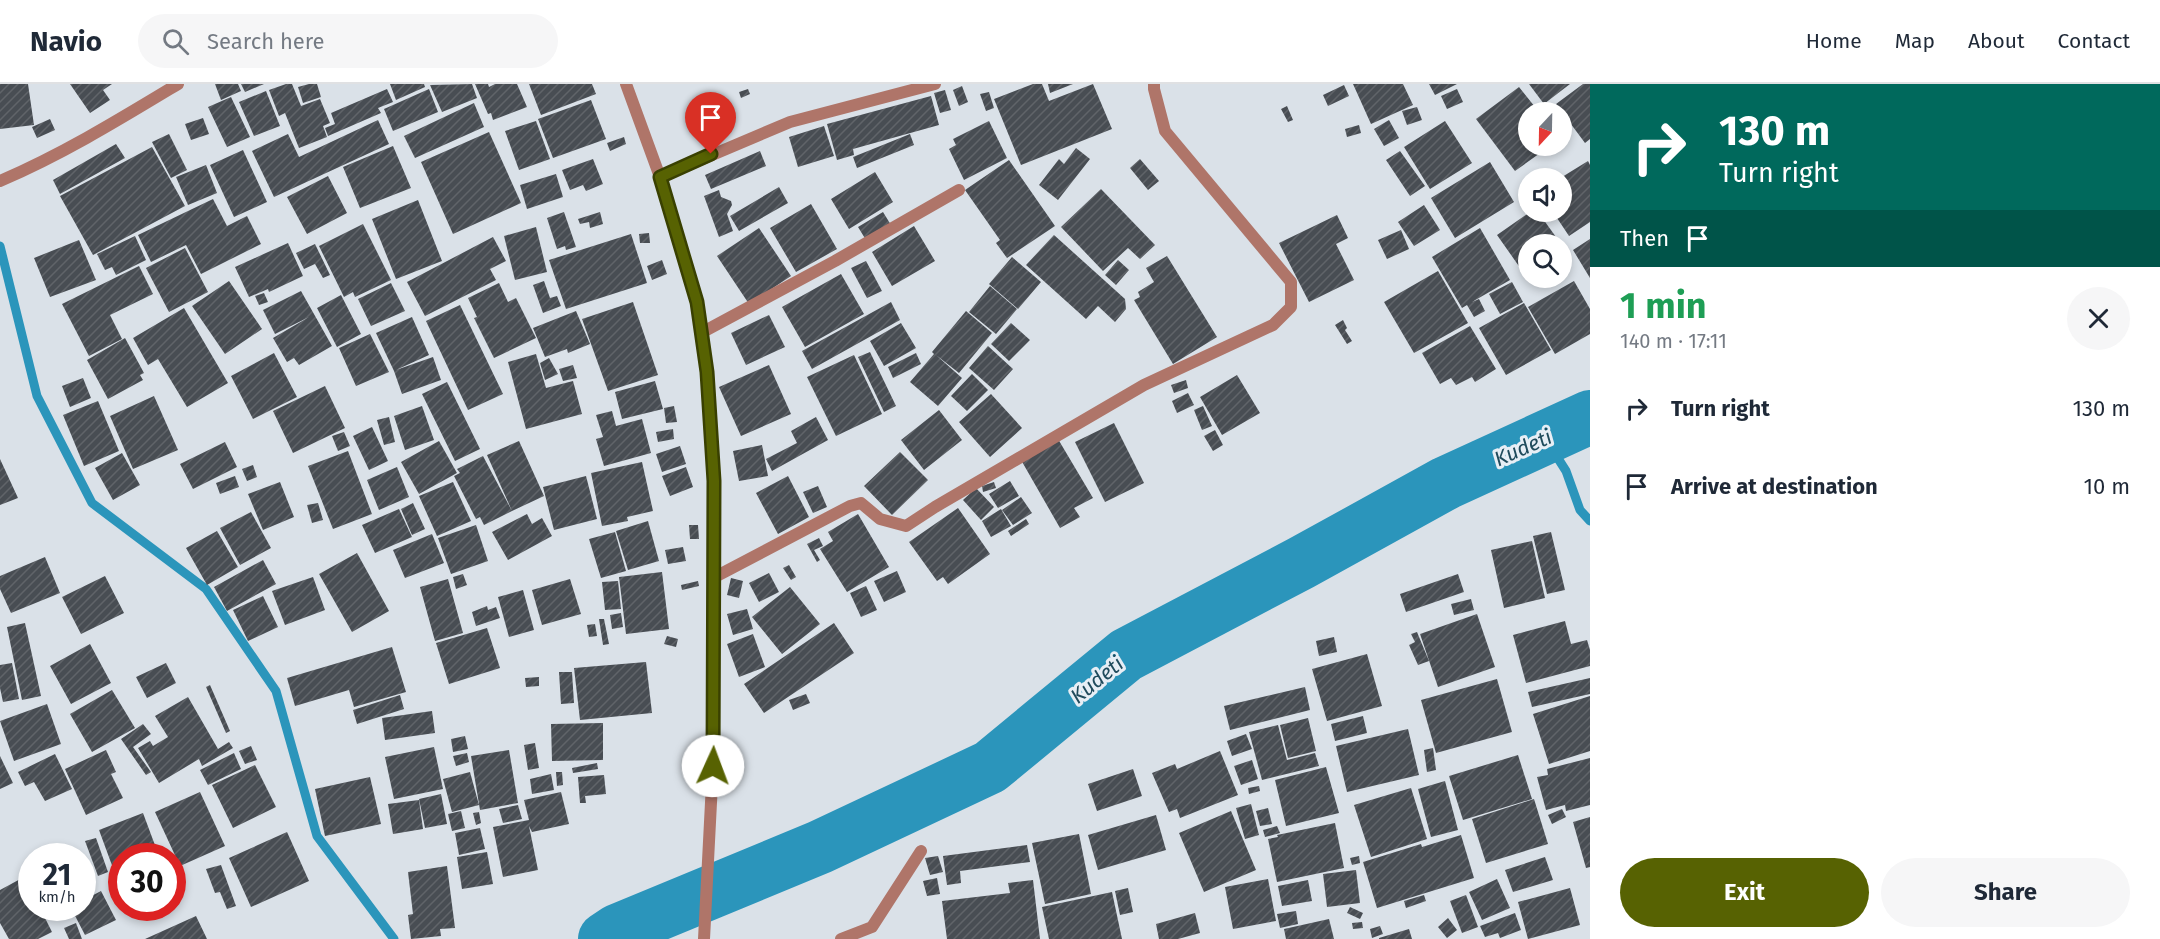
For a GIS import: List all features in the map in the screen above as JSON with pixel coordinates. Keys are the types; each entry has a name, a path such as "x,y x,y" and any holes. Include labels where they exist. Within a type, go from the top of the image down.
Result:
{"street":[{"path":"0,181 31,168 91,136 178,84"},
{"path":"626,84 660,177 697,302 707,372 714,481 714,744 704,939"},
{"path":"660,177 790,122 935,84"},
{"path":"713,578 850,506 861,503 880,519 906,526 1144,385 1273,325 1291,307 1291,282 1165,131 1154,84"},
{"path":"701,333 959,190"},
{"path":"841,939 872,927 921,851"}],"building":[{"path":"0,84 28,84 34,125 0,129"},
{"path":"70,84 112,84 103,90 110,100 90,113"},
{"path":"215,84 238,84 241,91 221,100"},
{"path":"241,84 264,84 245,92"},
{"path":"292,84 301,106 320,99 330,123 323,126 327,137 299,148 285,113 279,116 269,90"},
{"path":"317,84 321,97 303,103 298,87"},
{"path":"390,84 424,84 425,87 396,100"},
{"path":"472,84 477,98 442,112 430,85"},
{"path":"475,84 488,84 489,87 495,84 517,84 527,107 493,120"},
{"path":"529,84 592,84 596,94 541,115"},
{"path":"1033,84 1042,84 1049,101 1093,84 1112,129 1021,165 994,99"},
{"path":"1048,84 1073,84 1050,93"},
{"path":"1353,84 1403,84 1413,105 1371,124"},
{"path":"1429,84 1457,84 1435,95"},
{"path":"1529,84 1570,84 1547,102 1542,102"},
{"path":"1583,84 1590,84 1590,139 1585,143 1572,126 1572,102 1559,102"},
{"path":"1344,85 1349,96 1328,106 1323,95"},
{"path":"962,86 968,102 959,106 953,90"},
{"path":"1519,87 1531,102 1518,102 1518,156 1536,156 1515,171 1476,119"},
{"path":"387,89 393,102 378,108 381,113 328,136 325,128 335,124 331,113"},
{"path":"429,89 438,112 393,131 384,109"},
{"path":"748,89 750,94 741,98 739,92"},
{"path":"1457,89 1463,102 1447,109 1441,96"},
{"path":"945,90 951,110 940,113 934,93"},
{"path":"266,91 280,126 254,136 239,102"},
{"path":"989,92 994,108 986,111 980,94"},
{"path":"931,96 939,125 853,149 854,155 837,160 827,124"},
{"path":"231,97 250,137 227,147 208,107"},
{"path":"591,100 606,139 553,158 538,119"},
{"path":"474,103 484,127 415,158 404,136"},
{"path":"1287,106 1293,120 1288,122 1281,109"},
{"path":"1417,107 1422,120 1407,125 1402,111"},
{"path":"203,118 209,134 191,140 185,124"},
{"path":"50,119 55,130 37,138 32,127"},
{"path":"378,120 389,144 274,197 252,151 288,134 299,157"},
{"path":"1389,120 1399,138 1384,146 1374,129"},
{"path":"536,121 550,159 519,170 505,131"},
{"path":"989,121 1007,158 964,180 949,149 956,145 953,139"},
{"path":"1445,121 1472,163 1430,189 1404,147"},
{"path":"1359,125 1361,133 1347,137 1345,129"},
{"path":"824,126 834,156 798,167 789,137"},
{"path":"489,132 521,203 453,234 421,162"},
{"path":"169,134 187,170 171,178 152,142"},
{"path":"910,134 914,145 857,168 853,157"},
{"path":"624,137 626,144 610,151 607,143"},
{"path":"116,144 125,158 60,194 53,180"},
{"path":"393,146 411,188 360,208 343,167"},
{"path":"152,147 185,206 93,255 60,196"},
{"path":"1076,148 1090,159 1058,200 1039,185 1059,159 1064,164"},
{"path":"243,150 267,202 234,217 210,165"},
{"path":"760,151 766,166 711,189 705,175"},
{"path":"1400,151 1425,186 1410,196 1386,160"},
{"path":"593,159 603,184 586,191 583,185 570,190 562,170"},
{"path":"1140,159 1159,181 1148,190 1130,168"},
{"path":"1009,160 1055,226 1007,258 996,243 1000,240 965,190"},
{"path":"1588,161 1590,165 1590,222 1572,234 1568,234 1560,222 1572,222 1572,171"},
{"path":"1490,162 1514,202 1455,238 1431,198"},
{"path":"206,165 217,193 188,205 176,177"},
{"path":"875,172 893,202 849,229 831,199"},
{"path":"556,174 563,197 527,209 520,185"},
{"path":"328,176 347,213 307,234 287,197"},
{"path":"779,187 788,203 739,231 730,216"},
{"path":"1101,189 1155,245 1140,259 1128,248 1103,271 1061,227"},
{"path":"719,190 721,197 731,201 732,205 727,214 733,231 719,237 704,196"},
{"path":"213,199 227,226 247,216 261,244 201,274 186,245 151,262 138,235"},
{"path":"418,200 442,261 396,279 372,219"},
{"path":"811,204 837,249 796,272 770,228"},
{"path":"1424,205 1440,230 1414,246 1398,222"},
{"path":"564,212 576,247 566,250 565,246 557,249 547,218"},
{"path":"600,212 603,224 590,228 589,222 580,224 578,219"},
{"path":"883,212 891,225 866,240 858,227"},
{"path":"1337,215 1348,238 1336,244 1354,280 1309,302 1279,243"},
{"path":"1518,220 1545,222 1554,234 1518,234 1518,265 1497,235"},
{"path":"363,224 391,280 355,297 353,292 344,297 319,246"},
{"path":"914,226 935,261 892,286 872,252"},
{"path":"536,227 547,272 515,280 504,236"},
{"path":"759,228 791,276 749,304 717,256"},
{"path":"1480,228 1510,280 1472,302 1479,299 1485,311 1474,317 1467,305 1462,308 1432,257"},
{"path":"1401,230 1409,249 1387,259 1378,240"},
{"path":"649,233 650,243 640,243 639,234"},
{"path":"631,234 647,283 566,309 549,260"},
{"path":"1054,235 1125,299 1126,309 1115,322 1098,306 1086,319 1026,265"},
{"path":"135,236 146,260 116,275 112,267 105,270 97,254"},
{"path":"493,237 506,261 490,269 496,280 425,316 407,282"},
{"path":"1590,239 1590,278 1573,250"},
{"path":"79,240 96,280 50,297 34,258"},
{"path":"288,243 303,276 269,292 268,289 249,297 235,267"},
{"path":"315,244 330,275 323,278 315,264 304,269 296,253"},
{"path":"185,248 208,292 169,312 146,268"},
{"path":"1167,256 1217,337 1173,364 1134,300 1140,297 1138,292 1154,282 1146,268"},
{"path":"1012,257 1041,282 1018,309 989,284"},
{"path":"662,260 667,274 652,280 647,266"},
{"path":"1118,260 1129,270 1116,285 1105,275"},
{"path":"866,261 882,291 867,298 851,268"},
{"path":"139,266 153,294 110,315 122,339 89,356 62,304"},
{"path":"1438,271 1468,323 1414,353 1384,302"},
{"path":"841,274 864,314 805,347 782,307"},
{"path":"229,281 262,329 225,354 192,306"},
{"path":"544,281 550,298 557,296 561,306 543,313 533,285"},
{"path":"1574,281 1590,309 1590,334 1555,354 1528,307 1562,288 1572,288"},
{"path":"1512,282 1523,302 1500,314 1489,294"},
{"path":"391,283 405,311 371,326 358,299"},
{"path":"499,283 508,302 516,298 536,338 494,358 474,318 477,317 468,298"},
{"path":"990,286 1017,309 996,334 969,312"},
{"path":"301,291 332,346 299,365 294,358 287,362 273,338 309,317 275,334 263,310"},
{"path":"264,293 268,302 259,305 255,296"},
{"path":"341,295 361,334 337,347 317,308"},
{"path":"633,302 658,375 608,391 582,319"},
{"path":"891,302 900,320 812,369 802,351"},
{"path":"1524,303 1551,350 1506,375 1479,328"},
{"path":"460,305 503,394 468,410 426,321"},
{"path":"184,308 228,383 187,407 158,359 148,365 133,338"},
{"path":"576,311 590,344 568,353 567,349 545,357 533,328"},
{"path":"966,311 992,333 959,373 936,355 962,378 938,406 910,382"},
{"path":"769,315 785,347 746,365 731,333"},
{"path":"412,317 429,355 396,370 433,357 441,380 402,394 376,333"},
{"path":"1343,320 1347,328 1345,330 1352,341 1347,344 1335,325"},
{"path":"901,323 916,348 884,366 870,341"},
{"path":"1011,323 1030,340 1009,361 991,344"},
{"path":"1470,326 1496,369 1475,382 1472,377 1456,385 1451,378 1440,384 1422,353"},
{"path":"370,334 389,372 356,386 339,348"},
{"path":"125,338 144,373 140,375 143,380 108,399 87,360"},
{"path":"988,346 1013,369 994,390 969,368"},
{"path":"870,352 896,406 884,412 858,357"},
{"path":"274,353 297,397 253,419 231,376"},
{"path":"916,353 921,364 893,378 888,367"},
{"path":"536,354 546,388 573,381 582,414 526,429 508,362"},
{"path":"854,355 882,414 836,436 807,377"},
{"path":"549,358 558,374 545,380 540,363"},
{"path":"573,365 577,378 563,381 559,369"},
{"path":"769,365 791,414 741,436 719,387"},
{"path":"972,374 988,390 967,411 951,396"},
{"path":"1237,375 1260,413 1222,435 1200,397"},
{"path":"83,378 91,398 70,407 62,386"},
{"path":"1186,380 1188,388 1174,393 1171,385"},
{"path":"655,381 663,409 622,419 615,392"},
{"path":"447,382 480,449 455,461 422,394"},
{"path":"325,386 345,428 293,453 273,411"},
{"path":"1188,393 1194,405 1177,413 1172,401"},
{"path":"991,394 1022,428 990,457 959,422"},
{"path":"154,396 178,450 133,469 110,416"},
{"path":"98,401 119,451 84,466 63,415"},
{"path":"422,406 434,440 405,450 394,416"},
{"path":"674,406 677,422 666,423 664,408"},
{"path":"1203,406 1212,426 1202,430 1194,410"},
{"path":"939,410 962,440 924,470 901,440"},
{"path":"612,411 616,426 642,419 651,453 604,466 596,439 603,437 596,415"},
{"path":"389,417 395,442 384,445 377,420"},
{"path":"816,417 828,440 772,471 766,459 797,443 791,431"},
{"path":"1114,423 1144,483 1105,502 1075,442"},
{"path":"372,427 388,461 369,470 353,436"},
{"path":"673,429 674,439 658,442 656,432"},
{"path":"1215,430 1223,445 1213,451 1204,436"},
{"path":"344,432 350,446 338,451 332,436"},
{"path":"1058,439 1093,498 1074,508 1080,517 1060,528 1021,460"},
{"path":"439,441 457,473 419,494 401,462"},
{"path":"519,441 544,496 512,511 487,455"},
{"path":"225,442 237,467 193,489 180,464"},
{"path":"762,445 768,476 739,481 733,451"},
{"path":"680,446 686,464 662,472 656,454"},
{"path":"348,451 372,514 333,529 308,466"},
{"path":"900,452 928,480 892,515 864,486"},
{"path":"122,453 140,485 113,500 95,468"},
{"path":"483,456 512,511 484,525 480,517 476,519 454,476 460,473 457,469"},
{"path":"0,459 18,498 0,505"},
{"path":"642,462 653,511 627,517 628,521 602,526 591,473"},
{"path":"253,465 257,477 247,481 242,469"},
{"path":"397,467 409,497 379,510 367,480"},
{"path":"686,467 693,487 670,496 662,476"},
{"path":"235,476 239,487 220,494 216,483"},
{"path":"586,476 597,519 554,530 543,487"},
{"path":"788,476 809,517 778,534 756,493"},
{"path":"1010,481 1019,496 998,508 989,494"},
{"path":"280,482 294,517 263,530 248,494"},
{"path":"453,482 471,521 437,536 419,496"},
{"path":"994,482 996,488 983,492 982,486"},
{"path":"818,486 827,507 813,513 803,492"},
{"path":"976,488 994,507 981,520 963,500"},
{"path":"1021,497 1032,513 1013,525 1002,510"},
{"path":"318,503 323,520 312,523 307,505"},
{"path":"413,503 425,529 412,535 401,509"},
{"path":"958,508 990,554 948,584 943,577 937,581 909,542"},
{"path":"399,509 412,537 375,553 362,525"},
{"path":"1001,509 1011,526 991,537 982,521"},
{"path":"251,512 271,548 240,565 220,528"},
{"path":"527,514 532,524 542,518 552,536 508,560 492,532"},
{"path":"858,514 889,567 847,592 820,549 833,541 828,532"},
{"path":"1026,519 1029,524 1011,536 1008,531"},
{"path":"648,521 659,561 628,570 616,531"},
{"path":"476,525 488,561 451,574 438,538"},
{"path":"689,525 698,525 699,539 690,539"},
{"path":"217,531 238,567 207,585 186,548"},
{"path":"615,532 626,571 601,578 589,539"},
{"path":"1551,532 1565,590 1547,594 1533,536"},
{"path":"432,534 444,563 405,578 393,550"},
{"path":"819,538 823,546 814,550 820,560 817,562 807,544"},
{"path":"1532,541 1545,598 1504,608 1491,550"},
{"path":"683,547 686,561 668,564 665,550"},
{"path":"357,553 389,611 352,632 319,574"},
{"path":"45,557 60,593 11,613 0,589 0,576"},
{"path":"263,560 276,584 227,611 214,587"},
{"path":"789,565 796,577 791,580 783,568"},
{"path":"897,571 906,592 884,602 874,581"},
{"path":"662,572 669,629 626,634 619,577"},
{"path":"769,573 779,592 759,602 749,583"},
{"path":"463,574 467,585 456,589 453,577"},
{"path":"1458,574 1464,592 1406,612 1400,594"},
{"path":"105,576 124,613 81,634 62,597"},
{"path":"313,577 325,610 285,625 272,591"},
{"path":"731,578 743,581 739,598 727,595"},
{"path":"448,579 463,633 435,641 420,587"},
{"path":"570,579 581,614 542,625 532,590"},
{"path":"618,581 621,609 605,610 602,582"},
{"path":"698,581 699,586 682,590 681,585"},
{"path":"866,586 877,610 861,617 850,593"},
{"path":"790,587 820,624 782,654 752,617"},
{"path":"523,590 534,630 509,637 498,597"},
{"path":"263,596 278,627 248,641 233,610"},
{"path":"1471,599 1474,610 1454,615 1451,604"},
{"path":"487,606 488,610 496,607 500,618 476,626 472,612"},
{"path":"747,609 753,629 733,635 727,614"},
{"path":"621,613 623,627 612,629 610,615"},
{"path":"1477,614 1495,667 1438,687 1420,634"},
{"path":"599,619 604,619 609,644 603,645"},
{"path":"1565,621 1571,644 1587,640 1590,650 1590,666 1526,683 1513,635"},
{"path":"25,623 41,696 22,700 7,627"},
{"path":"834,623 854,653 764,713 744,684"},
{"path":"595,624 597,636 589,637 587,625"},
{"path":"487,628 500,668 449,684 436,643"},
{"path":"1417,632 1429,661 1418,665 1409,645 1415,642 1411,634"},
{"path":"753,634 765,667 739,677 727,644"},
{"path":"667,636 678,639 676,647 664,644"},
{"path":"1334,637 1337,652 1319,656 1316,641"},
{"path":"90,644 111,683 71,704 50,666"},
{"path":"392,647 406,692 354,707 349,690 295,706 287,678"},
{"path":"1367,654 1382,706 1327,721 1312,669"},
{"path":"646,662 652,713 580,720 574,668"},
{"path":"12,663 19,699 3,702 0,688 0,665"},
{"path":"166,663 176,683 147,698 136,677"},
{"path":"559,672 572,672 574,703 561,704"},
{"path":"539,677 539,686 526,687 525,678"},
{"path":"1590,678 1590,694 1532,707 1528,692"},
{"path":"1497,679 1512,732 1436,753 1421,700"},
{"path":"210,685 230,731 226,733 206,687"},
{"path":"1305,687 1310,710 1230,730 1224,706"},
{"path":"112,690 135,728 92,752 70,714"},
{"path":"806,694 810,703 793,710 789,700"},
{"path":"400,695 404,709 357,724 353,710"},
{"path":"1590,696 1590,751 1549,764 1533,714"},
{"path":"188,697 218,749 229,742 233,748 202,766 199,759 159,783 138,748 150,741 153,746 168,737 155,716"},
{"path":"47,704 61,744 14,761 0,721"},
{"path":"432,711 435,733 385,740 382,718"},
{"path":"1363,716 1367,733 1335,741 1331,724"},
{"path":"1308,718 1316,751 1288,758 1280,725"},
{"path":"603,723 603,760 552,761 551,724"},
{"path":"143,724 151,734 133,747 151,772 146,775 121,739"},
{"path":"1278,725 1287,760 1315,753 1319,766 1262,780 1249,732"},
{"path":"1408,729 1419,775 1347,792 1336,746"},
{"path":"1246,734 1252,749 1232,756 1227,741"},
{"path":"465,736 468,749 453,752 451,739"},
{"path":"535,743 539,768 528,770 524,745"},
{"path":"251,746 257,760 245,764 239,751"},
{"path":"434,747 443,789 394,799 385,757"},
{"path":"1433,748 1436,770 1427,772 1424,750"},
{"path":"106,750 116,772 111,774 123,798 86,815 65,769"},
{"path":"509,750 518,803 480,810 471,756"},
{"path":"1220,751 1238,795 1180,818 1177,809 1169,812 1152,773 1175,764 1177,769"},
{"path":"234,753 241,769 208,785 200,770"},
{"path":"467,753 469,762 456,766 453,756"},
{"path":"55,754 72,789 45,801 34,782 25,786 18,772"},
{"path":"1518,755 1532,799 1463,820 1449,776"},
{"path":"0,756 13,783 0,789"},
{"path":"1590,758 1590,805 1566,811 1565,805 1546,810 1537,777 1548,775 1547,769"},
{"path":"1252,760 1258,779 1241,785 1234,766"},
{"path":"597,763 598,769 573,773 572,768"},
{"path":"255,765 276,807 233,828 212,785"},
{"path":"1326,767 1339,813 1286,826 1275,780"},
{"path":"1133,769 1142,796 1097,811 1088,784"},
{"path":"470,772 479,805 452,812 443,779"},
{"path":"556,772 562,772 563,785 557,786"},
{"path":"551,774 554,790 532,794 530,779"},
{"path":"604,775 606,794 585,796 586,803 580,803 578,777"},
{"path":"370,777 381,824 325,836 315,789"},
{"path":"1445,781 1458,830 1431,837 1418,789"},
{"path":"1259,786 1260,791 1249,794 1248,788"},
{"path":"1411,788 1427,839 1371,857 1354,805"},
{"path":"200,792 225,846 186,863 186,843 169,843 155,812"},
{"path":"561,792 569,824 532,832 529,826 538,870 503,877 493,827 529,820 524,800"},
{"path":"441,794 447,824 425,828 419,799"},
{"path":"1534,799 1548,844 1486,863 1472,819"},
{"path":"419,800 423,829 393,834 388,804"},
{"path":"1251,804 1259,835 1245,839 1236,808"},
{"path":"518,805 522,819 503,823 499,809"},
{"path":"1268,808 1272,824 1260,826 1256,811"},
{"path":"1562,809 1566,817 1552,824 1548,815"},
{"path":"461,811 465,828 452,831 448,814"},
{"path":"1231,811 1256,870 1204,892 1179,833"},
{"path":"479,812 481,823 476,825 473,813"},
{"path":"143,813 154,843 108,843 108,854 99,830"},
{"path":"1156,815 1166,850 1098,870 1088,835"},
{"path":"1590,817 1590,867 1586,868 1573,822"},
{"path":"1335,823 1344,868 1277,882 1268,839 1278,837 1277,835"},
{"path":"1277,826 1280,833 1265,837 1263,830"},
{"path":"480,828 485,849 459,855 455,833"},
{"path":"287,832 309,881 251,907 229,858"},
{"path":"1079,834 1091,894 1045,904 1032,843"},
{"path":"1461,835 1474,878 1377,908 1363,862 1421,844 1422,847"},
{"path":"96,838 108,872 98,876 96,843 86,843 85,841"},
{"path":"1027,845 1030,862 960,871 961,883 947,885 943,856"},
{"path":"487,852 493,884 462,889 457,857"},
{"path":"938,856 943,872 930,875 925,858"},
{"path":"1359,856 1360,863 1352,865 1350,858"},
{"path":"1545,857 1553,880 1513,892 1505,870"},
{"path":"221,865 236,906 227,909 220,892 215,893 206,869"},
{"path":"447,866 455,928 440,929 441,936 411,939 408,915 413,914 408,872"},
{"path":"1356,870 1360,903 1327,907 1323,874"},
{"path":"937,878 940,894 927,896 923,881"},
{"path":"1268,879 1276,921 1233,929 1225,887"},
{"path":"1497,879 1510,908 1482,920 1469,892"},
{"path":"18,880 18,921 46,921 52,932 38,939 9,939 0,923 0,890"},
{"path":"1033,880 1040,939 947,939 942,901 1010,893 1008,883"},
{"path":"1308,880 1312,901 1282,906 1278,886"},
{"path":"1128,888 1133,912 1120,915 1115,891"},
{"path":"1570,888 1580,925 1528,939 1518,902"},
{"path":"101,891 108,905 108,921 114,921 85,935 78,921 96,921 96,894"},
{"path":"1112,892 1122,939 1049,939 1042,907"},
{"path":"1424,895 1426,901 1406,908 1404,901"},
{"path":"1466,895 1478,927 1462,933 1450,901"},
{"path":"1350,907 1363,913 1360,919 1347,913"},
{"path":"1296,911 1298,924 1280,928 1277,914"},
{"path":"1195,913 1200,933 1178,939 1159,939 1156,924"},
{"path":"1515,913 1521,930 1500,938 1498,933 1485,937 1480,926"},
{"path":"196,916 207,939 145,939 186,921"},
{"path":"1448,918 1457,930 1447,938 1438,927"},
{"path":"1329,919 1334,939 1286,939 1284,929"},
{"path":"1362,922 1363,928 1353,929 1352,923"},
{"path":"76,923 82,939 69,939 64,928"},
{"path":"1380,926 1383,934 1372,938 1370,929"},
{"path":"1409,929 1412,939 1379,939 1379,938"}],"waterway":[{"path":"0,246 37,396 92,503 206,589 276,691 317,836 394,939"},
{"name":"Kudeti","path":"605,939 617,931 820,847 990,767 1126,655 1301,563 1446,483 1590,417"},
{"path":"1545,438 1566,471 1580,510 1590,521"}],"route":[{"path":"711,154 660,177 697,302 707,372 714,481 713,766"}]}
